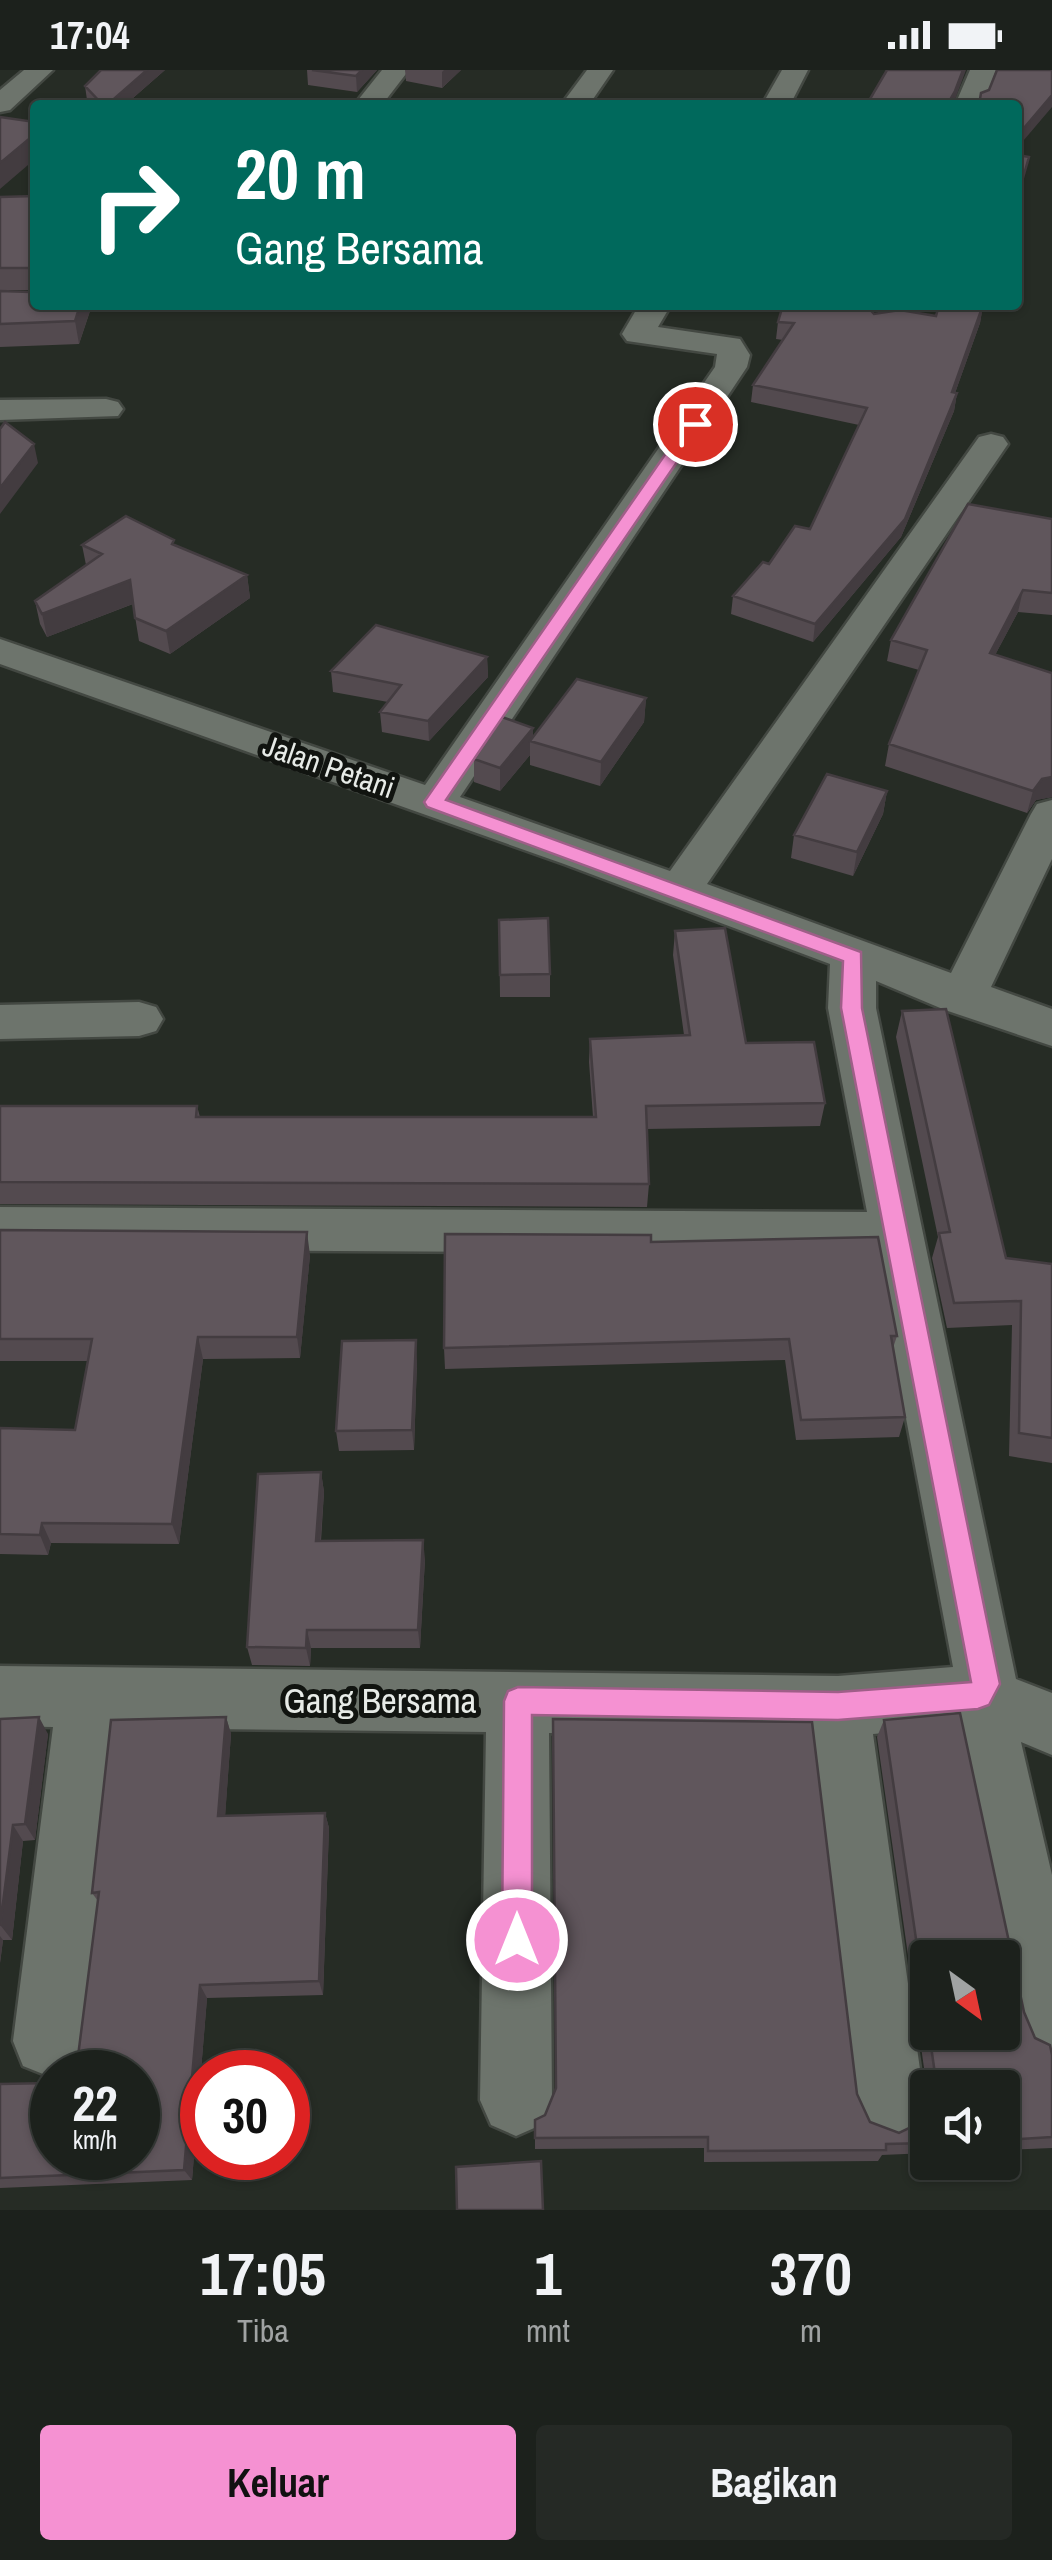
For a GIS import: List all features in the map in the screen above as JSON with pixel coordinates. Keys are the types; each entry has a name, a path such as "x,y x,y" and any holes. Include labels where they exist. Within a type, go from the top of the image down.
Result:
{"street":[{"path":"0,104 40,70"},
{"path":"372,100 396,70"},
{"path":"579,100 600,70"},
{"path":"779,100 795,70"},
{"path":"971,100 983,70"},
{"path":"434,802 731,367 734,355 729,346 638,334 652,310"},
{"path":"0,410 106,409"},
{"path":"680,892 991,444"},
{"name":"Jalan Petani","path":"0,650 680,892 853,983 962,998 1052,1028"},
{"path":"962,998 1052,814"},
{"path":"853,983 982,1686 1052,2024"},
{"path":"0,1022 140,1018"},
{"path":"0,1228 898,1233"},
{"path":"982,1686 1052,1724"},
{"name":"Gang Bersama","path":"0,1696 838,1706 982,1686"},
{"path":"48,2042 88,1697"},
{"path":"516,2100 518,1701"},
{"path":"838,1706 889,2104"}],"building":[{"path":"101,70 147,70 113,100 98,100 85,86"},
{"path":"312,70 362,70 356,76"},
{"path":"887,70 963,70 950,100 869,100"},
{"path":"997,70 1052,70 1052,95 1022,130 1022,100 980,100 981,93 989,90"},
{"path":"0,117 30,121 30,138 0,163"},
{"path":"1022,156 1029,157 1022,181"},
{"path":"30,196 30,268 0,268 0,197"},
{"path":"0,291 30,292 30,310 78,310 75,321 0,324"},
{"path":"782,310 870,310 874,314 900,310 936,316 938,310 981,310 952,392 957,393 905,519 815,624 733,596 763,562 769,564 795,526 810,529 867,408 753,385 794,323 778,322"},
{"path":"5,422 34,444 0,488 0,429"},
{"path":"968,504 1052,519 1052,593 1023,590 990,653 1052,673 1052,777 1042,779 1033,791 889,744 927,650 891,640"},
{"path":"126,516 174,540 172,544 247,575 166,631 135,618 130,580 42,614 35,601 102,554 82,545"},
{"path":"376,625 487,657 428,721 380,712 401,685 331,671"},
{"path":"577,679 646,698 601,762 530,741"},
{"path":"502,717 533,728 500,768 474,759"},
{"path":"827,774 887,791 857,852 794,835"},
{"path":"548,918 550,974 500,975 499,920"},
{"path":"725,928 746,1043 814,1042 825,1103 646,1106 649,1184 0,1182 0,1106 197,1106 196,1117 596,1117 590,1039 690,1035 675,931"},
{"path":"946,1009 1006,1258 1052,1264 1052,1438 1019,1433 1021,1301 954,1303 939,1233 950,1232 902,1011"},
{"path":"0,1230 307,1232 297,1337 198,1337 172,1524 42,1523 40,1535 0,1534 0,1428 75,1430 92,1339 0,1339"},
{"path":"445,1234 651,1235 651,1242 878,1237 897,1336 891,1336 905,1417 801,1420 789,1339 444,1348"},
{"path":"416,1340 412,1430 336,1431 342,1341"},
{"path":"321,1472 316,1541 423,1540 418,1630 307,1630 306,1648 247,1647 258,1474"},
{"path":"960,1713 1009,1940 916,1940 884,1720"},
{"path":"39,1717 25,1824 13,1825 0,1926 0,1719"},
{"path":"226,1717 218,1816 325,1813 319,1981 200,1985 194,2050 180,2050 180,2170 160,2171 160,2050 79,2050 99,1892 92,1893 111,1720"},
{"path":"553,1719 812,1722 857,2094 870,2122 899,2133 910,2128 910,2143 886,2144 886,2150 708,2151 708,2137 535,2138 535,2120 545,2115 556,2088"},
{"path":"1020,1993 1035,2038 1050,2045 1052,2137 1020,2139 1020,2070 934,2070 932,2050 1020,2050"},
{"path":"30,2083 30,2177 0,2178 0,2084"},
{"path":"541,2161 543,2210 457,2210 456,2167"}],"route":[{"path":"517,1940 518,1701 838,1706 978,1695 986,1684 852,1008 854,957 434,802 695,424"}]}
